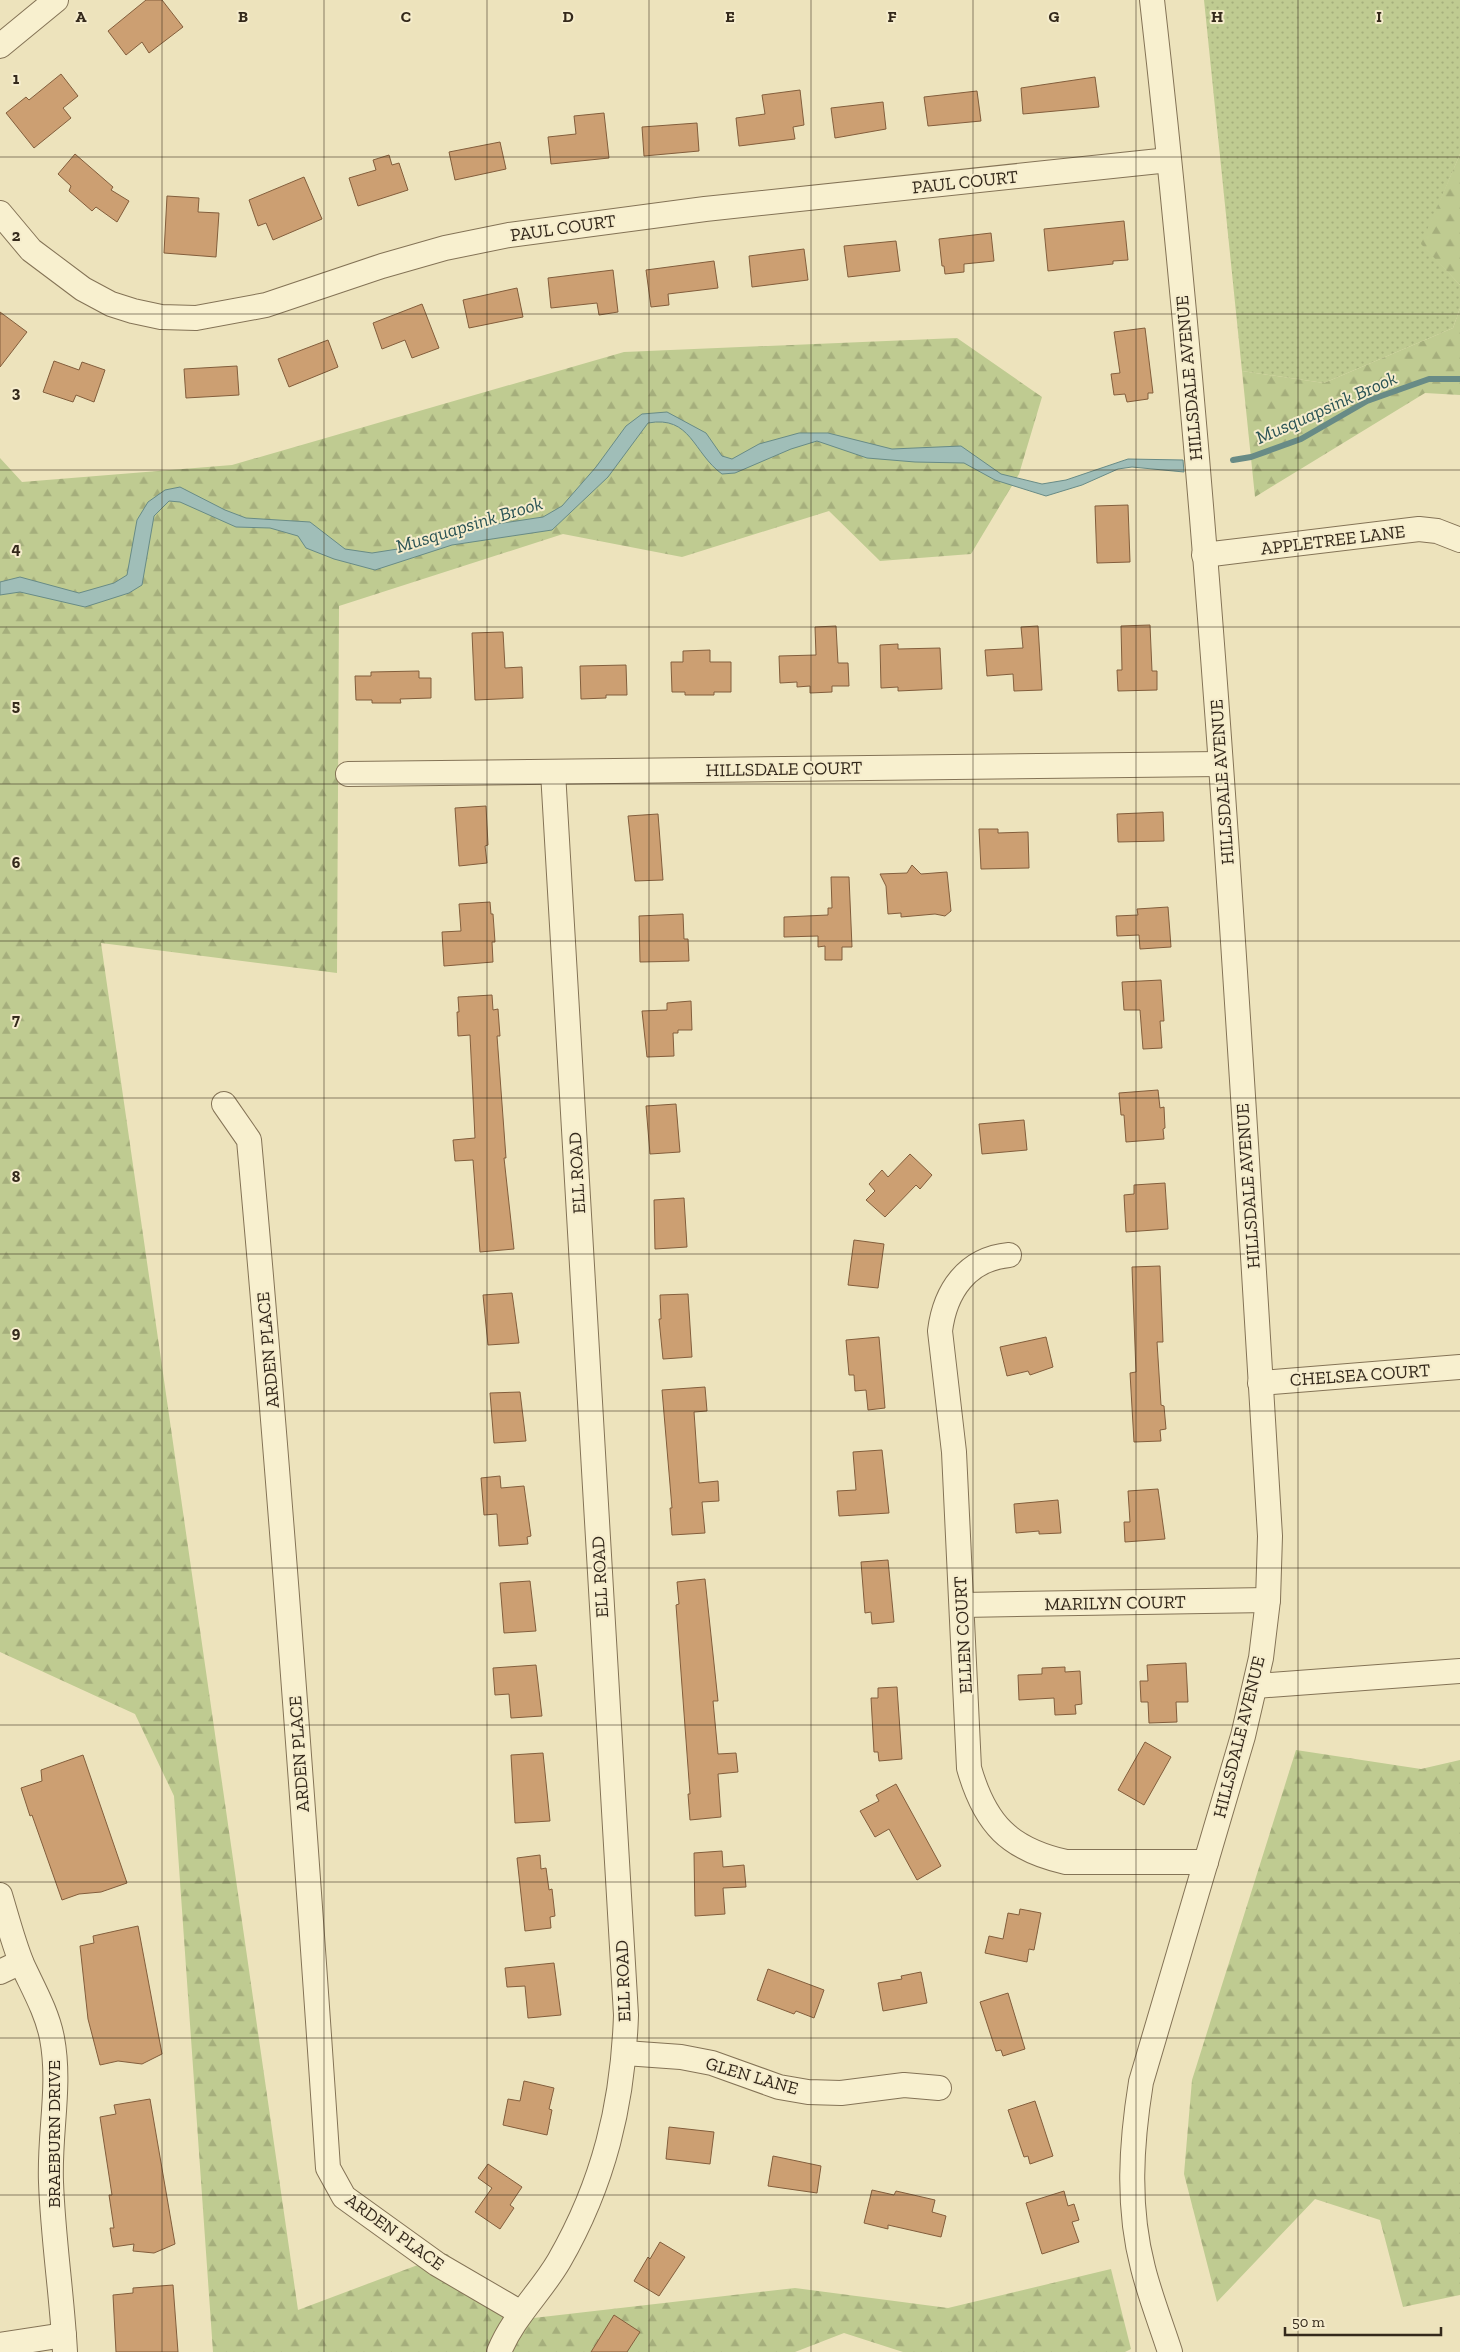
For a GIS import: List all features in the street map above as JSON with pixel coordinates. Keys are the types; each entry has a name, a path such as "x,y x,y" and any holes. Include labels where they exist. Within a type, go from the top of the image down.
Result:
{"street":[{"path":"0,46 56,0"},
{"name":"HILLSDALE AVENUE","path":"1152,0 1190,373 1204,555 1220,764 1270,1536 1268,1600 1256,1686 1141,2082 1133,2131 1132,2182 1135,2225 1143,2268 1170,2352"},
{"name":"PAUL COURT","path":"0,213 31,250 83,289 111,304 133,310 161,317 196,318 266,306 382,266 445,248 509,235 705,209 1169,160"},
{"name":"APPLETREE LANE","path":"1204,555 1419,529 1437,531 1460,540"},
{"name":"HILLSDALE COURT","path":"348,774 1220,764"},
{"name":"ELL ROAD","path":"499,2352 521,2313 558,2263 593,2192 609,2145 620,2097 625,2053 626,2015 553,772"},
{"name":"ARDEN PLACE","path":"224,1104 249,1140 273,1404 328,2168 344,2197 437,2264 521,2313"},
{"name":"ELLEN COURT","path":"1009,1254 984,1262 966,1273 952,1290 943,1311 940,1331 954,1452 969,1768 977,1794 988,1816 1004,1833 1023,1847 1044,1857 1066,1862 1206,1862"},
{"name":"CHELSEA COURT","path":"1260,1383 1460,1367"},
{"name":"MARILYN COURT","path":"962,1605 1268,1600"},
{"path":"1256,1686 1460,1671"},
{"name":"BRAEBURN DRIVE","path":"0,1896 22,1962 37,1994 49,2027 55,2058 56,2091 52,2128 51,2181 64,2344"},
{"path":"0,1972 22,1962"},
{"name":"GLEN LANE","path":"625,2053 681,2057 712,2063 779,2087 808,2092 841,2093 904,2085 939,2088"},
{"path":"0,2345 64,2344"}],"green space":[{"path":"1204,0 1460,0 1460,154 1422,244 1460,285 1460,308 1453,328 1324,383 1242,371"},
{"path":"1460,154 1460,285 1421,244"},
{"path":"1460,308 1460,395 1425,393 1255,497 1242,371 1324,383 1453,328"},
{"path":"957,338 1042,397 1019,474 971,554 880,561 829,511 682,557 563,534 339,606 337,973 101,943 298,2310 447,2254 516,2320 795,2288 948,2308 1111,2269 1131,2349 1125,2352 903,2352 844,2333 795,2352 213,2352 174,1796 135,1714 0,1652 0,458 22,482 232,465 624,352"},
{"path":"1296,1750 1421,1769 1460,1760 1460,2295 1403,2307 1380,2220 1315,2199 1217,2302 1184,2174 1192,2080"}],"water":[{"path":"667,412 706,433 722,456 732,459 759,444 799,433 828,433 892,449 961,446 1001,474 1042,484 1066,480 1128,459 1183,460 1184,472 1132,467 1118,469 1082,485 1046,496 995,480 964,463 915,462 867,458 817,441 791,449 735,473 722,474 704,456 683,430 662,422 648,423 608,477 552,530 452,545 375,570 334,559 306,548 298,536 270,528 236,527 180,502 169,501 154,516 142,585 129,593 85,607 20,592 0,595 0,582 20,577 79,593 114,583 127,575 137,520 148,502 165,490 180,487 225,510 246,518 310,522 345,549 372,553 404,548 450,531 543,517 562,506 596,467 626,426 642,414"}],"building":[{"path":"146,0 162,0 183,27 149,53 142,42 126,55 108,31"},
{"path":"61,74 78,96 63,108 71,118 34,148 6,113 26,97 29,100"},
{"path":"1095,77 1099,107 1023,114 1021,88"},
{"path":"800,90 804,125 793,127 795,139 739,146 736,118 765,114 762,95"},
{"path":"977,91 981,121 928,126 924,97"},
{"path":"883,102 886,129 835,138 831,108"},
{"path":"604,113 609,158 551,164 548,137 576,134 574,116"},
{"path":"697,123 699,151 644,156 642,127"},
{"path":"500,142 506,169 455,180 449,152"},
{"path":"75,154 113,187 111,190 129,201 117,222 96,207 92,211 69,191 71,186 58,174"},
{"path":"389,155 392,165 399,163 408,190 358,206 349,178 376,170 373,160"},
{"path":"304,177 322,219 273,240 266,223 258,226 249,200"},
{"path":"167,196 199,198 198,212 219,213 216,257 164,253"},
{"path":"1124,221 1128,260 1113,261 1113,264 1048,271 1044,229"},
{"path":"991,233 994,261 964,264 964,272 945,274 944,266 942,266 939,239"},
{"path":"896,241 900,271 848,277 844,246"},
{"path":"804,249 808,280 752,287 749,256"},
{"path":"714,261 718,288 668,294 669,305 651,307 646,270"},
{"path":"613,270 618,312 599,315 597,303 551,308 548,278"},
{"path":"517,288 523,317 469,328 463,300"},
{"path":"422,304 439,348 412,358 405,340 382,349 373,323"},
{"path":"0,312 27,332 0,367"},
{"path":"1145,328 1153,393 1148,393 1148,399 1127,402 1125,394 1114,395 1111,374 1120,373 1114,332"},
{"path":"328,340 338,367 289,387 278,359"},
{"path":"54,361 79,370 82,362 105,370 94,402 76,395 73,402 43,392"},
{"path":"237,366 239,395 186,398 184,369"},
{"path":"1128,505 1130,562 1097,563 1095,506"},
{"path":"1150,625 1152,671 1157,671 1157,690 1118,691 1117,670 1122,670 1121,626"},
{"path":"836,626 838,663 848,663 849,686 832,686 832,692 810,693 810,686 797,687 797,682 780,683 779,656 816,655 815,627"},
{"path":"1038,626 1042,690 1014,691 1013,674 987,676 985,650 1023,648 1021,627"},
{"path":"503,632 505,668 522,667 523,698 475,700 472,633"},
{"path":"898,644 898,649 940,648 942,689 898,691 898,687 881,688 880,645"},
{"path":"710,650 710,662 731,662 731,692 714,692 714,695 685,695 685,692 672,692 671,662 683,662 683,651"},
{"path":"626,665 627,695 606,695 606,698 581,699 580,666"},
{"path":"419,671 419,678 431,678 431,698 400,699 401,703 372,703 372,700 356,700 355,676 371,676 371,672"},
{"path":"486,806 488,845 485,846 487,863 459,866 455,808"},
{"path":"1163,812 1164,841 1118,842 1117,814"},
{"path":"658,814 663,880 635,881 628,816"},
{"path":"979,829 998,829 998,833 1028,832 1029,868 981,869"},
{"path":"912,865 921,874 947,872 951,911 945,916 935,914 901,917 901,913 888,914 886,886 880,874 907,873"},
{"path":"831,877 849,877 852,947 842,947 842,960 825,960 825,946 818,947 818,936 784,937 784,917 828,915 828,908 832,908"},
{"path":"490,902 495,942 492,942 493,962 444,966 442,932 461,931 459,904"},
{"path":"1168,907 1171,947 1140,949 1139,935 1117,936 1116,916 1138,915 1137,909"},
{"path":"683,914 684,939 688,939 689,961 640,962 639,916"},
{"path":"1161,980 1164,1021 1160,1021 1162,1048 1143,1049 1140,1010 1124,1010 1122,982"},
{"path":"492,995 493,1010 498,1009 500,1036 497,1036 506,1158 504,1158 514,1249 480,1252 473,1160 455,1161 453,1140 475,1138 470,1035 458,1036 457,1012 459,1012 458,997"},
{"path":"691,1001 692,1030 678,1030 678,1033 673,1033 674,1056 647,1057 642,1011 667,1010 667,1003"},
{"path":"1158,1090 1160,1108 1164,1107 1164,1139 1126,1142 1124,1115 1121,1115 1119,1093"},
{"path":"676,1104 680,1152 650,1154 646,1106"},
{"path":"1024,1120 1027,1150 982,1154 979,1124"},
{"path":"910,1154 932,1175 920,1189 916,1185 885,1217 866,1200 875,1191 869,1184 882,1170 888,1177"},
{"path":"1165,1183 1168,1229 1126,1232 1124,1195 1134,1194 1134,1185"},
{"path":"684,1198 687,1247 655,1249 654,1200"},
{"path":"854,1240 884,1244 878,1288 848,1285"},
{"path":"1160,1266 1163,1342 1157,1342 1161,1405 1164,1406 1166,1429 1160,1430 1161,1441 1134,1442 1130,1373 1136,1372 1132,1267"},
{"path":"512,1293 519,1343 488,1345 483,1295"},
{"path":"688,1294 692,1357 663,1359 659,1319 661,1319 660,1295"},
{"path":"879,1337 885,1408 868,1410 866,1390 855,1391 854,1375 849,1375 846,1340"},
{"path":"1046,1337 1053,1367 1030,1375 1028,1371 1007,1376 1000,1347"},
{"path":"705,1387 707,1411 694,1412 699,1483 718,1481 719,1501 702,1502 705,1533 672,1535 670,1508 672,1508 662,1390"},
{"path":"520,1392 526,1441 494,1443 490,1393"},
{"path":"882,1450 889,1513 839,1516 837,1491 856,1490 853,1452"},
{"path":"500,1476 501,1488 524,1486 531,1536 527,1537 528,1544 499,1546 497,1514 484,1515 481,1478"},
{"path":"1158,1489 1165,1539 1125,1542 1124,1522 1130,1522 1128,1491"},
{"path":"1058,1500 1061,1533 1039,1534 1039,1531 1016,1533 1014,1504"},
{"path":"888,1560 894,1622 872,1624 871,1612 865,1613 861,1562"},
{"path":"705,1579 718,1701 713,1701 718,1754 736,1753 738,1772 718,1774 721,1817 690,1820 688,1794 690,1794 676,1605 679,1604 677,1582"},
{"path":"530,1581 536,1631 504,1633 500,1583"},
{"path":"1186,1663 1188,1702 1176,1702 1177,1722 1149,1723 1148,1702 1141,1702 1140,1681 1148,1681 1147,1665"},
{"path":"536,1665 542,1716 511,1718 509,1694 495,1695 493,1668"},
{"path":"1065,1667 1065,1672 1080,1671 1082,1704 1075,1705 1076,1714 1055,1715 1054,1698 1019,1700 1018,1675 1042,1674 1042,1668"},
{"path":"897,1687 902,1759 879,1761 878,1752 874,1752 871,1698 878,1698 878,1688"},
{"path":"1145,1742 1171,1757 1144,1805 1118,1790"},
{"path":"543,1753 550,1821 515,1823 511,1755"},
{"path":"83,1755 127,1883 101,1892 79,1894 62,1900 21,1788 42,1781 41,1770"},
{"path":"896,1784 941,1866 917,1880 889,1829 875,1837 860,1811 879,1801 876,1795"},
{"path":"722,1851 723,1867 744,1865 746,1887 723,1888 725,1914 695,1916 694,1853"},
{"path":"540,1855 541,1869 546,1868 549,1890 552,1889 555,1916 550,1917 551,1928 525,1931 517,1858"},
{"path":"1020,1909 1041,1913 1034,1950 1029,1949 1027,1962 985,1953 989,1936 1003,1939 1008,1913 1019,1915"},
{"path":"138,1926 162,2054 142,2064 118,2061 100,2065 88,2019 80,1946 94,1943 93,1936"},
{"path":"554,1963 561,2015 528,2018 525,1986 507,1987 505,1968"},
{"path":"768,1969 824,1990 814,2018 796,2011 794,2014 757,2000"},
{"path":"921,1972 927,2003 883,2011 878,1983 902,1979 901,1976"},
{"path":"1008,1993 1025,2049 1003,2056 1001,2050 996,2051 980,2002"},
{"path":"524,2081 554,2088 549,2109 552,2110 547,2135 503,2125 508,2099 520,2101"},
{"path":"150,2099 175,2244 154,2253 133,2251 134,2244 113,2247 110,2228 114,2228 109,2195 112,2195 100,2117 116,2114 114,2105"},
{"path":"1035,2101 1053,2156 1030,2164 1028,2156 1024,2157 1008,2110"},
{"path":"669,2127 714,2132 710,2164 666,2159"},
{"path":"773,2156 821,2166 817,2193 768,2186"},
{"path":"488,2164 522,2187 510,2205 514,2208 500,2229 475,2212 492,2188 478,2178"},
{"path":"872,2190 894,2195 896,2191 935,2200 932,2212 946,2216 941,2237 888,2225 888,2229 864,2223"},
{"path":"1064,2191 1068,2206 1074,2204 1079,2220 1072,2222 1079,2242 1042,2254 1026,2203"},
{"path":"660,2242 685,2257 659,2296 634,2281 648,2257 650,2259"},
{"path":"173,2285 178,2352 116,2352 113,2295 133,2293 133,2288"},
{"path":"614,2315 640,2332 627,2352 591,2352"}],"waterway":[{"name":"Musquapsink Brook","path":"1233,460 1251,457 1301,439 1367,401 1429,379 1460,379"}]}
